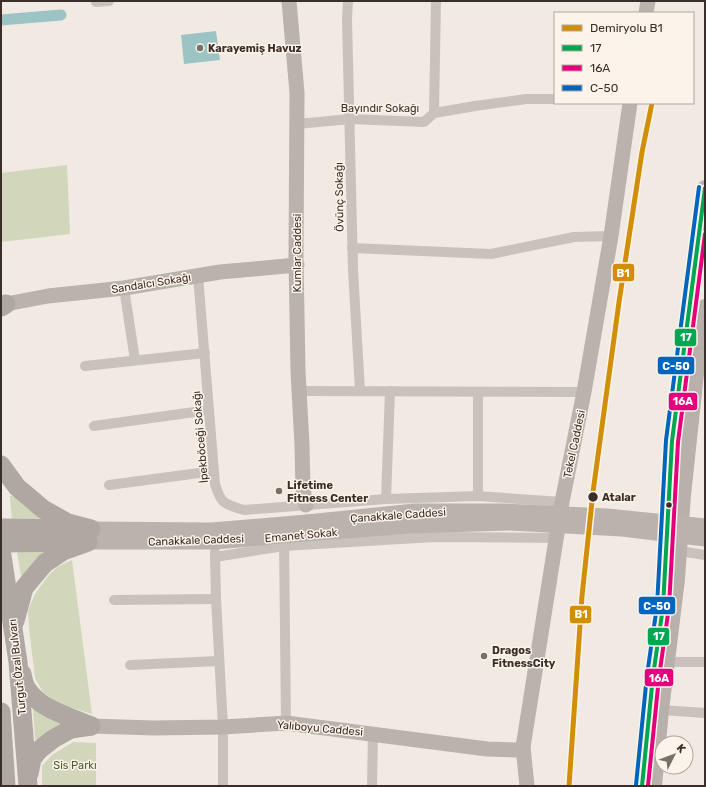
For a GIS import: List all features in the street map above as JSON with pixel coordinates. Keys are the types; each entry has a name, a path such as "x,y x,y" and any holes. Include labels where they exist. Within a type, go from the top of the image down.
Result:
{"highway":[{"path":"1,465 17,487 43,509 89,536"},
{"path":"1,528 89,536"},
{"path":"1,543 89,536"},
{"path":"13,629 24,588 45,563 89,536"},
{"name":"Turgut Özal Bulvarı","path":"1,549 18,662 28,782"},
{"path":"18,662 26,688 33,696 47,708 91,726"},
{"name":"Turgut Özal Bulvarı","path":"1,712 6,786"},
{"path":"28,782 32,760 39,750 70,729 91,726"}],"main road":[{"path":"673,550 672,441 702,234 705,188"},
{"path":"642,786 661,662 673,550 683,495 703,336 705,307"},
{"path":"654,786 660,710 661,662"}],"street":[{"path":"96,2 109,1"},
{"name":"Kumlar Caddesi","path":"289,1 297,93 296,265 303,489 306,505"},
{"name":"Övünç Sokağı","path":"348,1 347,19 352,248 360,391"},
{"path":"434,113 436,1"},
{"path":"640,12 641,1"},
{"path":"646,12 648,1"},
{"name":"Bayındır Sokağı","path":"297,124 350,119 424,122 434,113 526,99 554,99"},
{"name":"Tekel Caddesi","path":"527,786 523,747 562,502 584,392 611,236 630,104"},
{"path":"352,248 491,254 574,237 611,236"},
{"name":"Sandalcı Sokağı","path":"3,304 48,296 124,288 220,272 296,265"},
{"name":"İpekböceği Sokağı","path":"198,276 215,484 219,497 227,505 244,510 386,499 478,496 562,502"},
{"path":"124,288 135,360"},
{"path":"85,366 204,353"},
{"path":"299,391 584,392"},
{"path":"386,499 390,391"},
{"path":"478,392 478,496"},
{"path":"94,426 209,410"},
{"path":"110,485 214,471"},
{"name":"Çanakkale Caddesi","path":"306,528 415,511 503,511 607,516 705,526"},
{"name":"Çanakkale Caddesi","path":"89,536 212,530 411,526 510,522 622,529 705,539"},
{"name":"Canakkale Caddesi","path":"89,536 215,542 284,541 306,528"},
{"name":"Emanet Sokak","path":"215,557 284,541 434,537 556,538"},
{"path":"284,541 286,723"},
{"path":"215,542 216,599 223,727 223,786"},
{"path":"673,550 705,555"},
{"path":"114,600 216,599"},
{"path":"130,665 219,662"},
{"path":"661,662 705,662"},
{"path":"660,710 705,713"},
{"name":"Yalıboyu Caddesi","path":"91,726 154,728 223,727 286,723 373,733 385,736 487,749 518,750 523,747"},
{"path":"372,786 373,733"}],"green space":[{"path":"67,165 70,234 1,242 1,173"},
{"path":"10,496 13,496 51,522 12,521"},
{"path":"18,551 52,551 22,581"},
{"path":"72,560 92,714 59,704 43,692 35,678 28,610 35,594 48,576 57,567"},
{"path":"33,709 66,722 39,741 35,739"},
{"name":"Sis Parkı","path":"73,742 96,743 96,786 42,786 42,766 52,755"}],"water":[{"name":"Karayemiş Havuz","path":"216,31 220,60 184,64 181,35"}],"waterway":[{"path":"1,20 61,15"}],"rail line":[{"name":"B1","path":"569,786 582,596 593,492 619,302 642,152 652,104"}],"transit line":[{"name":"C-50","path":"636,785 647,675 657,606 666,440 699,187"},
{"name":"17","path":"642,786 653,676 663,607 672,441 705,188"},
{"name":"16A","path":"648,786 659,677 669,607 678,442 705,234"}],"place":[{"name":"Karayemiş Havuz","path":"200,48"},
{"name":"Lifetime Fitness Center","path":"279,491"},
{"name":"Atalar","path":"593,497"},
{"name":"Dragos FitnessCity","path":"484,656"}]}
